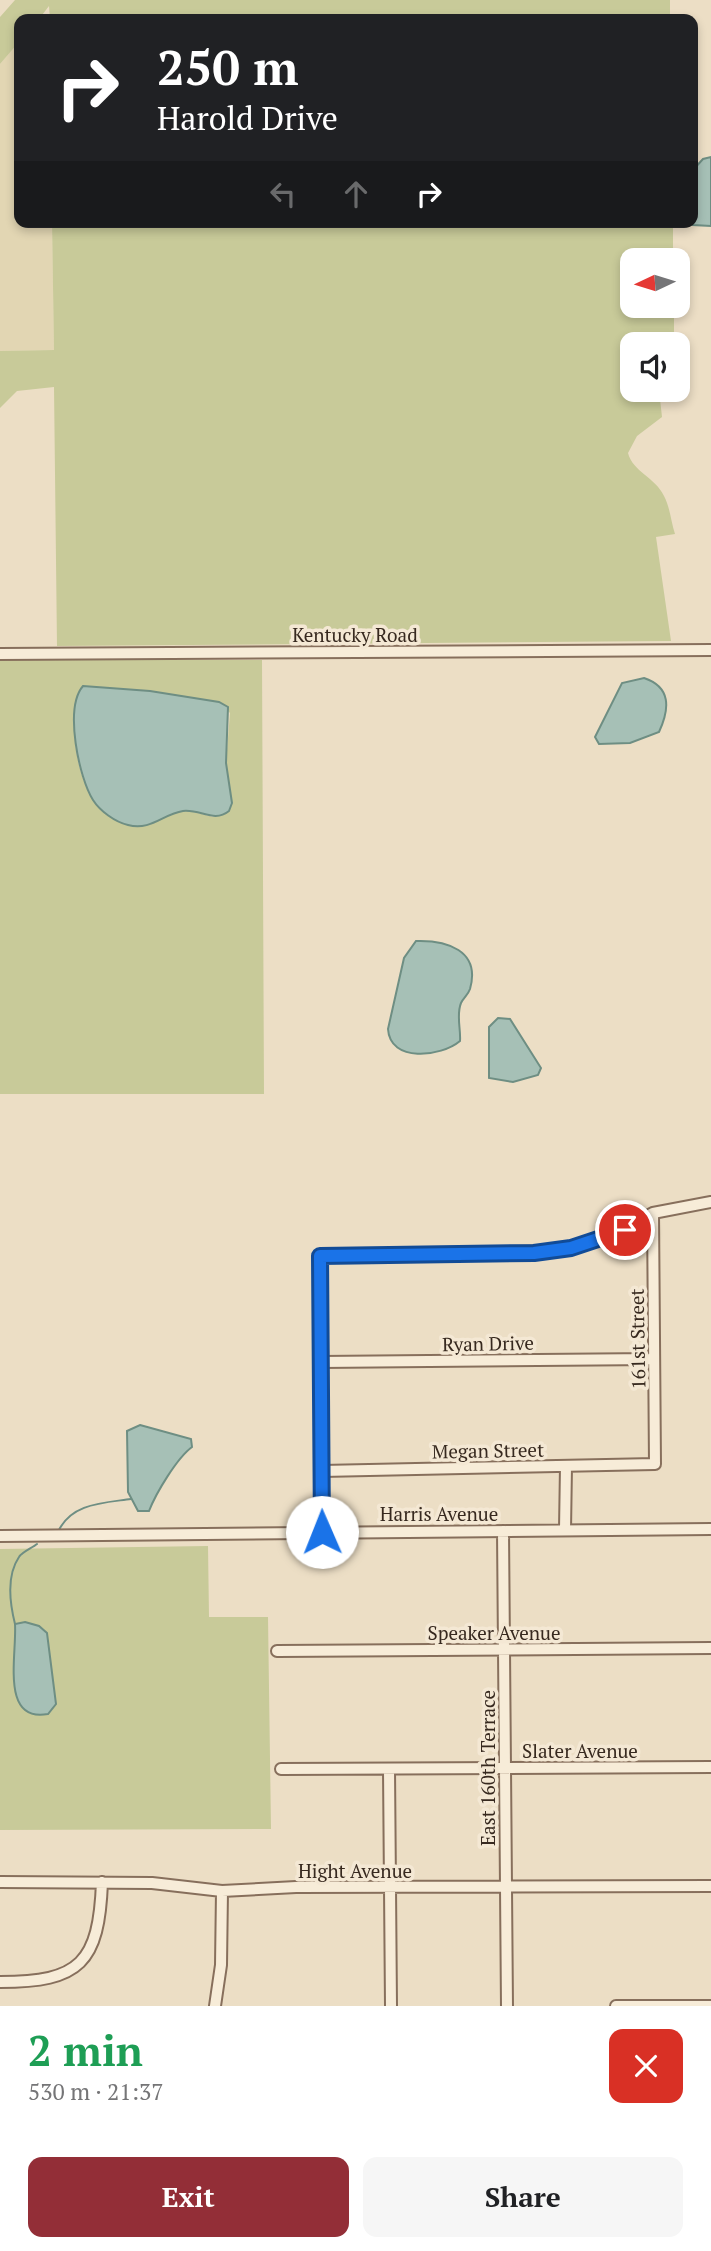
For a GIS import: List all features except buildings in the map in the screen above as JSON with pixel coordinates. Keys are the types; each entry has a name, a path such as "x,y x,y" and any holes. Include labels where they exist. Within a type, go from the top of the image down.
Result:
{"street":[{"name":"Kentucky Road","path":"0,654 711,650"},
{"path":"322,1532 320,1256 555,1251 610,1236 653,1213 711,1202"},
{"name":"161st Street","path":"653,1213 655,1464"},
{"name":"Ryan Drive","path":"321,1362 654,1359"},
{"name":"Megan Street","path":"321,1471 655,1464"},
{"path":"565,1530 566,1466"},
{"name":"Harris Avenue","path":"0,1536 711,1529"},
{"name":"East 160th Terrace","path":"503,1531 507,2006"},
{"name":"Speaker Avenue","path":"277,1651 711,1648"},
{"name":"Slater Avenue","path":"281,1769 711,1767"},
{"path":"388,1769 391,2006"},
{"name":"Hight Avenue","path":"0,1882 152,1883 222,1892 296,1887 711,1886"},
{"path":"0,1982 39,1982 61,1976 79,1964 97,1929 102,1882"},
{"path":"215,2006 221,1965 222,1892"},
{"path":"616,2006 711,2006"}],"shaded area":[{"path":"14,48 14,228 52,228 54,350 0,351 0,64"},
{"path":"711,157 711,226 698,225 698,164 703,159"},
{"path":"644,678 659,687 666,699 665,715 659,732 630,743 599,744 595,737 622,683"},
{"path":"83,686 150,691 219,702 228,707 226,763 232,803 229,811 213,816 183,811 143,826 128,825 104,812 88,790 76,743 75,710 77,696"},
{"path":"416,941 449,945 458,950 466,956 472,976 470,989 460,1008 460,1041 441,1051 418,1054 397,1047 391,1040 388,1029 404,958"},
{"path":"498,1018 510,1019 541,1068 538,1075 513,1082 489,1078 489,1027"},
{"path":"140,1425 191,1439 192,1447 168,1476 149,1511 138,1511 128,1492 127,1431"},
{"path":"25,1622 39,1626 47,1633 56,1704 48,1714 33,1714 23,1708 17,1698 14,1684 15,1624"}],"green space":[{"path":"15,0 670,0 670,14 50,14 49,6 43,14 14,14 14,48 0,64 0,17"},
{"path":"52,228 673,228 673,248 620,248 620,318 674,318 674,332 620,332 620,402 660,402 662,417 637,436 628,453 634,465 660,489 668,505 675,534 656,537 671,641 57,646 54,387 17,391 0,408 0,351 54,350"},
{"path":"0,660 262,660 264,1094 0,1094","holes":["79,691 150,691 219,702 230,713 226,763 232,802 213,817 181,811 148,825 135,826 116,821 101,809 89,792 76,751 75,709"]},
{"path":"208,1546 209,1617 268,1617 271,1829 0,1830 0,1549"}],"waterway":[{"path":"58,1532 64,1522 79,1510 131,1499"},
{"path":"15,1624 11,1599 12,1573 20,1555 37,1544"}],"route":[{"path":"322,1532 320,1256 534,1253 591,1243 625,1230"}]}
